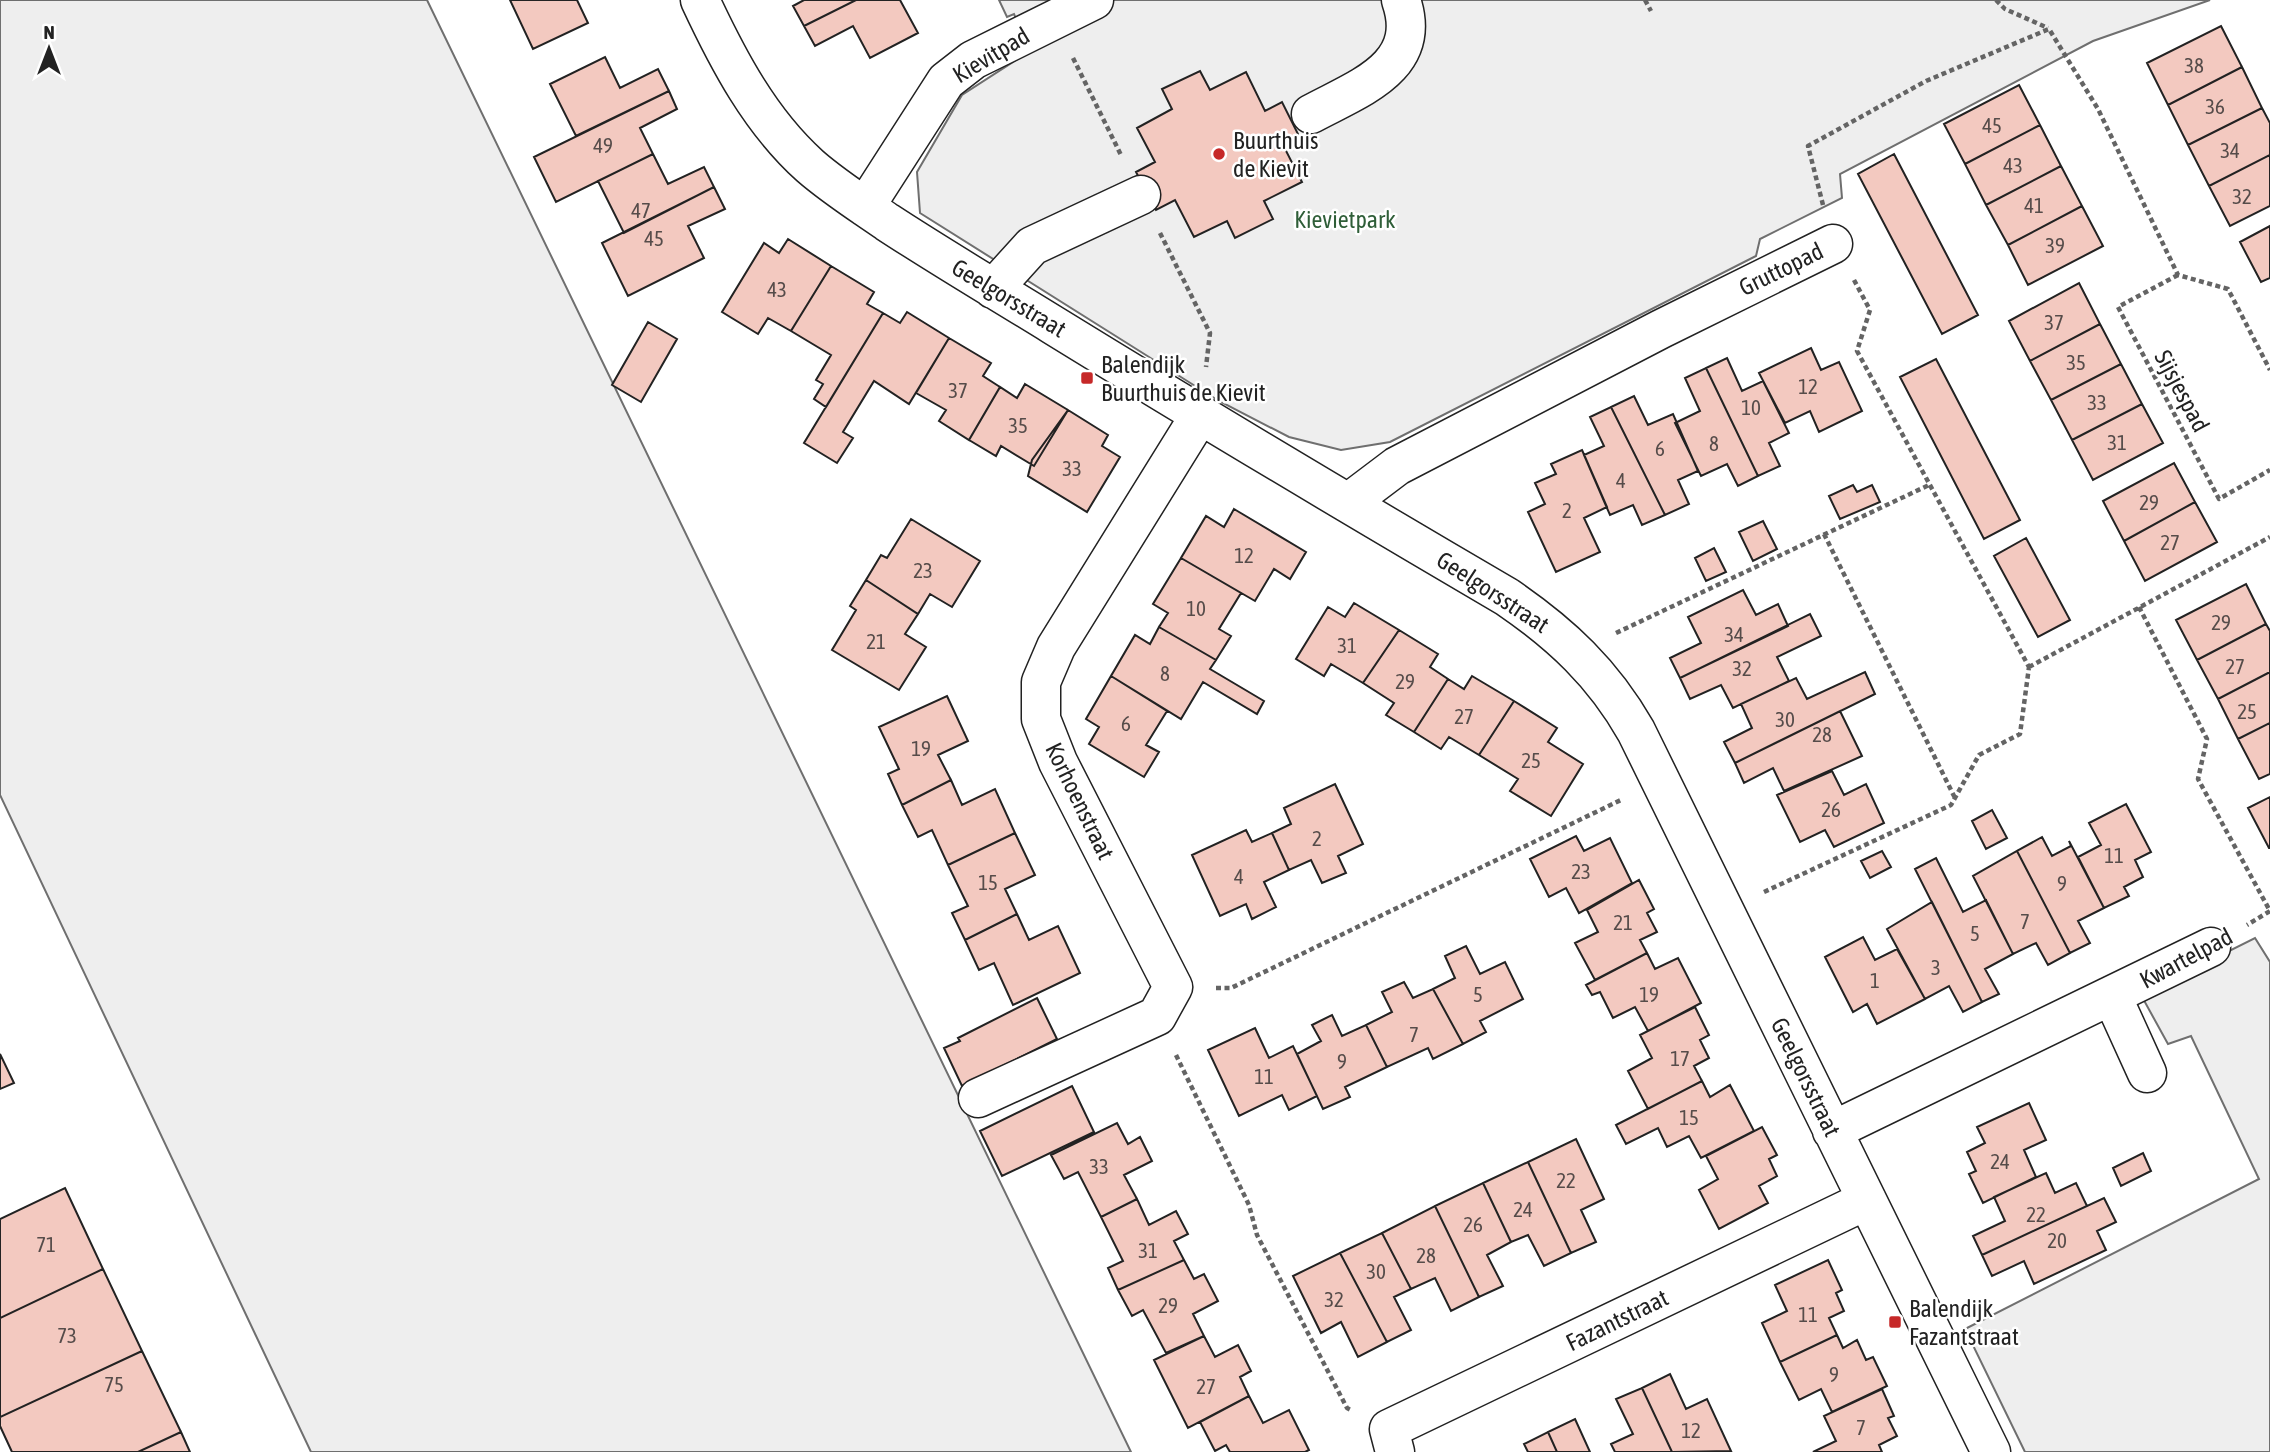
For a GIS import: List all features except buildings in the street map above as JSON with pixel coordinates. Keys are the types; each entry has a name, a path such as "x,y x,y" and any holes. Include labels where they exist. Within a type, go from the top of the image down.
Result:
{"street":[{"name":"Geelgorsstraat","path":"699,0 723,49 750,94 779,134 810,166 865,206 993,289 1507,597 1545,623 1584,660 1617,699 1661,782 1867,1200 1980,1448"},
{"name":"Kievitpad","path":"865,206 946,81 973,60 1094,0"},
{"path":"1311,114 1381,76 1404,45 1407,23 1401,0"},
{"path":"993,289 1032,246 1141,195"},
{"name":"Gruttopad","path":"1348,503 1397,466 1649,335 1833,244"},
{"name":"Korhoenstraat","path":"1165,1002 1041,719 1041,682 1056,647 1200,415"},
{"name":"Kwartelpad","path":"1832,1131 2211,947"},
{"path":"2112,996 2147,1073"},
{"path":"978,1098 1165,1002"},
{"name":"Fazantstraat","path":"1392,1440 1867,1200"}],"path":[{"path":"1645,0 1651,11"},
{"path":"1996,0 2005,9 2049,29 2098,109 2178,275 2228,289 2270,370"},
{"path":"1833,244 1808,146 1926,81 2049,29"},
{"name":"Gruttopad","path":"1833,244 1870,310 1857,351 2029,667"},
{"name":"Sijsjespad","path":"2178,275 2118,307 2219,499 2270,470"},
{"path":"1615,634 1929,485"},
{"path":"1824,534 1955,798"},
{"path":"1724,912 1951,805 1979,755 2020,734 2029,667 2270,537"},
{"name":"Kwartelpad","path":"2139,607 2207,739 2198,779 2270,911 2211,947"},
{"path":"1392,1440 1347,1408 1257,1235 1249,1205 1165,1002 1231,988 1661,782"}],"green space":[{"path":"0,0 427,0 1131,1452 311,1452 0,795"},
{"name":"Kievietpark","path":"999,0 2210,0 2093,41 1840,174 1842,198 1760,239 1756,256 1390,442 1341,450 1289,437 1219,401 920,213 917,172 962,95 1030,51 1014,14 1007,17"},
{"path":"2255,938 2270,962 2270,1452 2025,1452 1965,1329 2259,1179 2191,1036 2168,1044 2141,995"}],"place":[{"name":"Buurthuis de Kievit","path":"1219,154"},
{"name":"Balendijk Buurthuis de Kievit","path":"1087,378"},
{"name":"Balendijk Fazantstraat","path":"1895,1322"}]}
